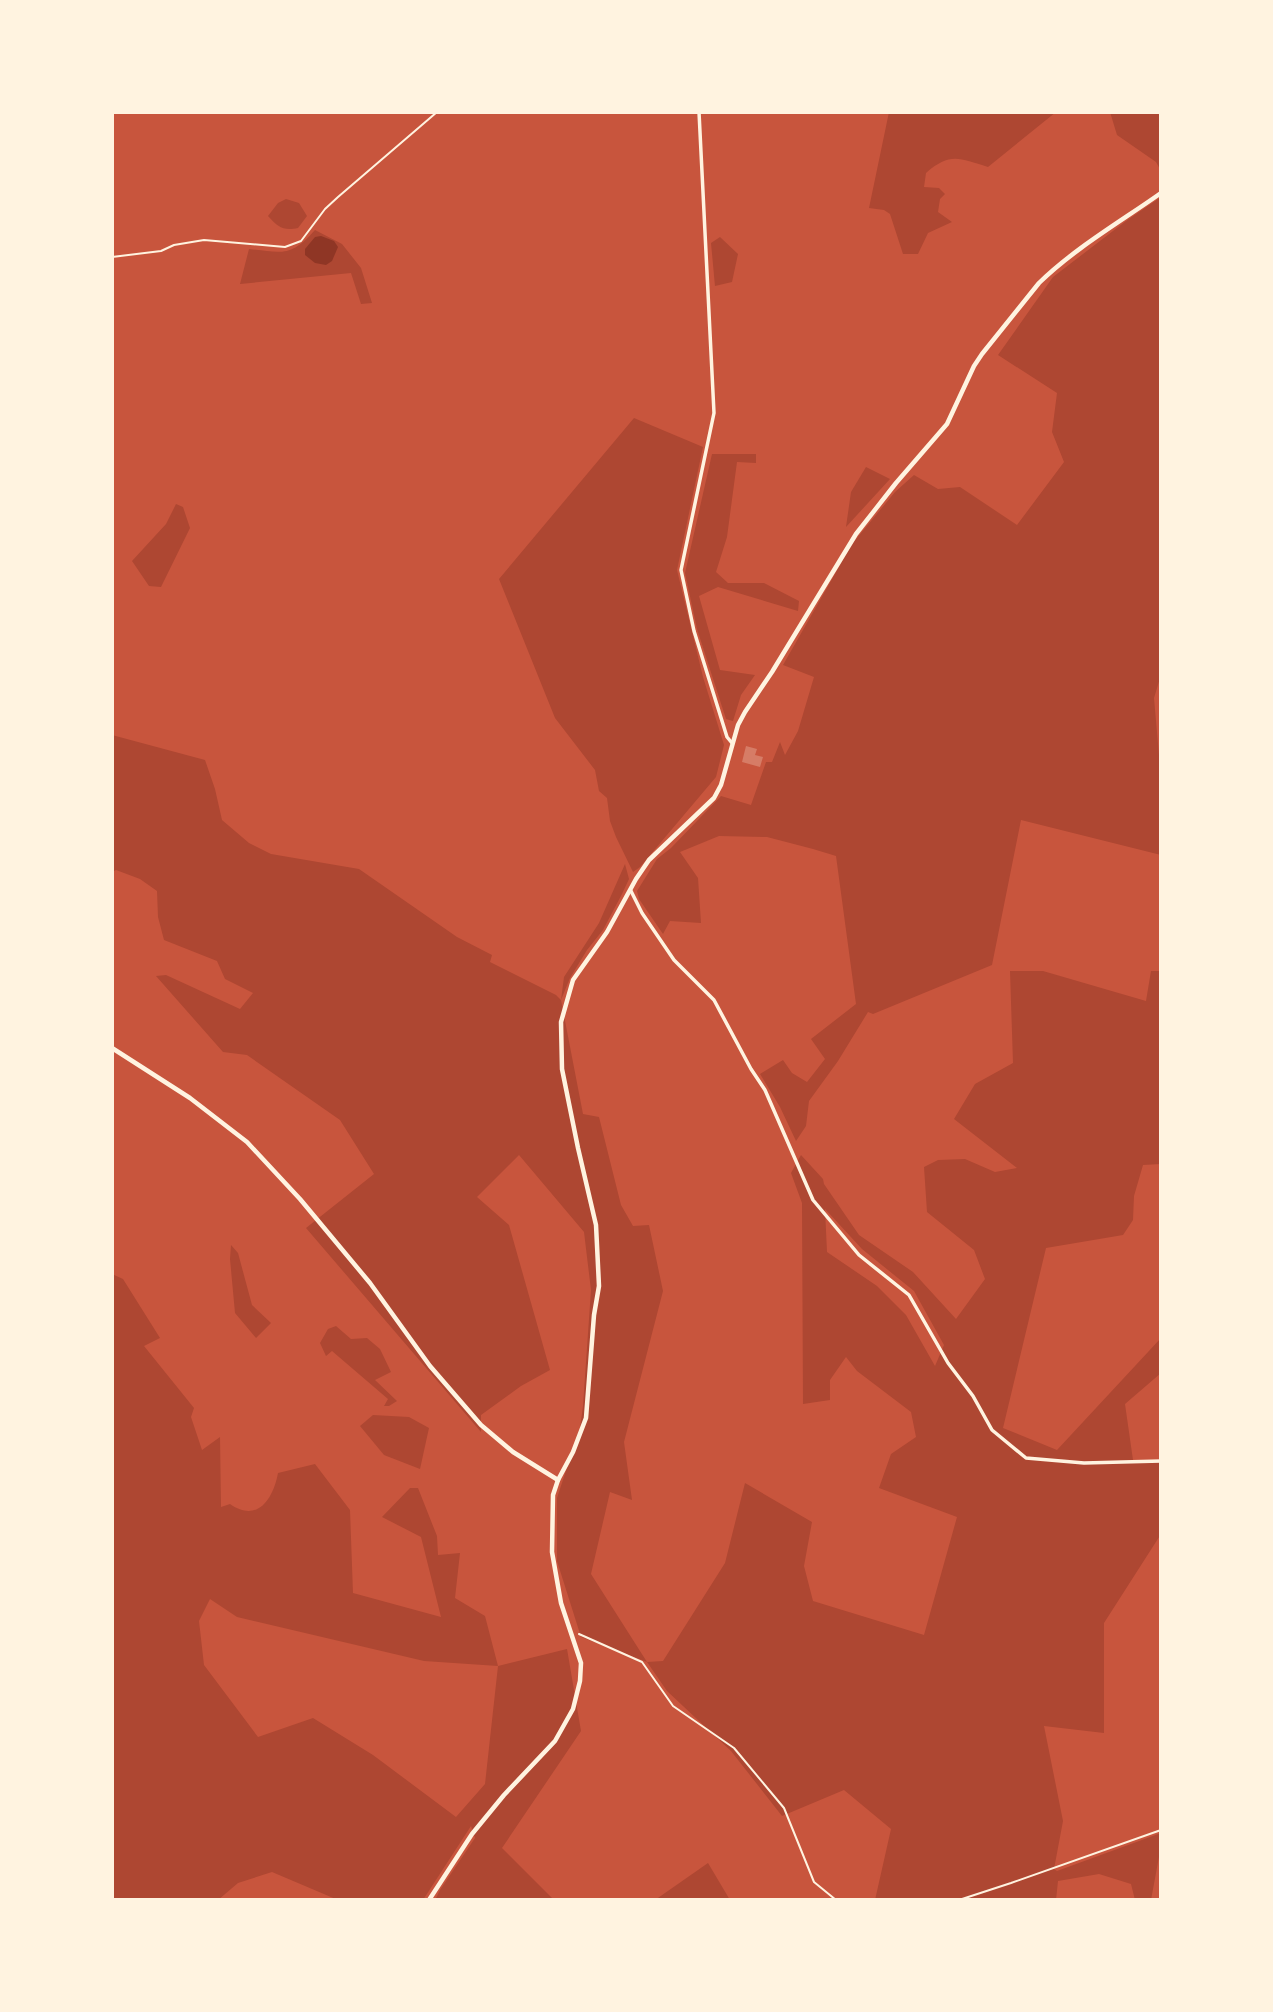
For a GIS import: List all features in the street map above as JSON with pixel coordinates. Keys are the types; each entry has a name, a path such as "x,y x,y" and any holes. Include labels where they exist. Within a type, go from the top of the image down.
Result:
{"street":[{"path":"699,112 714,413 681,570 695,631 727,737 733,743"},
{"path":"429,1900 472,1834 504,1794 555,1741 573,1709 580,1681 581,1663 561,1603 552,1552 553,1495 586,1418 594,1315 599,1286 596,1225 562,1069 561,1022 573,980 607,932 649,860 714,798 738,725 745,712 856,534 947,424 982,354 1049,273 1161,193"},
{"path":"631,891 642,913 674,960 714,1000 765,1090 813,1200 859,1255 909,1295 948,1363 992,1430 1026,1458 1084,1463 1161,1461"},
{"path":"112,1048 190,1098 247,1142 300,1199 370,1283 430,1366 481,1425 513,1452 558,1479"}],"lane":[{"path":"112,257 161,251 174,245 204,240 285,247 301,241 325,209 437,112"},
{"path":"959,1900 1161,1830"}],"path":[{"path":"581,1635 642,1662 673,1706 734,1748 784,1808 814,1882 836,1900"}],"shaded area":[{"path":"889,112 1056,112 988,167 955,159 942,162 926,173 924,187 939,188 945,194 940,199 938,212 952,222 928,233 918,254 903,254 890,214 884,210 869,208"},
{"path":"1110,112 1151,112 1161,115 1161,171 1156,162 1117,135"},
{"path":"1161,197 1161,675 1154,698 1161,778 1161,855 1021,820 992,965 873,1014 868,1012 809,1101 806,1126 796,1141 760,1074 783,1060 792,1073 807,1082 825,1059 811,1039 856,1004 836,856 767,837 719,836 680,852 698,878 701,923 670,921 663,934 639,899 637,891 657,859 721,796 751,805 766,762 772,762 780,742 785,755 798,731 814,677 783,665 852,544 895,492 914,475 938,489 960,487 1017,525 1064,462 1052,432 1057,393 998,355 1053,277"},
{"path":"286,199 299,203 307,216 298,228 281,227 268,216 278,203"},
{"path":"315,230 342,244 361,268 372,303 361,304 351,273 240,284 249,249 278,252 293,249"},
{"path":"321,236 334,241 338,247 332,261 326,265 315,263 305,255 305,249 315,237"},
{"path":"720,237 738,254 732,282 715,286 711,243"},
{"path":"634,418 703,447 677,570 703,677 724,745 716,777 633,872 610,821 607,798 599,791 595,770 555,718 499,579"},
{"path":"712,454 756,454 756,463 737,462 727,537 716,572 728,583 764,583 799,601 798,611 718,587 699,596 720,670 755,675 741,695 733,721 726,719 697,629 685,573"},
{"path":"866,467 890,479 846,527 851,492"},
{"path":"176,504 183,507 190,528 161,587 149,586 132,561 166,524"},
{"path":"112,735 205,760 222,820 249,843 271,854 359,869 457,937 492,955 490,962 561,1000 583,1114 599,1117 621,1205 633,1226 649,1225 663,1291 624,1442 632,1500 610,1492 591,1574 647,1662 581,1637 557,1561 557,1498 580,1428 583,1406 591,1290 584,1232 519,1155 477,1197 509,1225 550,1370 521,1386 481,1415 481,1432 306,1228 374,1174 340,1120 247,1055 223,1052 156,976 166,975 240,1009 253,993 225,979 217,961 164,940 158,917 157,891 140,879 116,870 112,872"},
{"path":"625,864 629,879 622,894 603,930 570,978 561,1000 564,977 599,923"},
{"path":"1010,971 1043,971 1146,1001 1151,971 1161,971 1161,1164 1143,1165 1134,1196 1133,1220 1123,1235 1046,1248 1003,1428 1057,1450 1161,1338 1161,1373 1125,1404 1133,1460 1161,1461 1161,1534 1104,1623 1104,1733 1044,1726 1063,1821 1054,1869 1057,1871 1161,1833 1151,1900 1135,1900 1131,1884 1099,1874 1058,1881 1056,1900 875,1900 891,1829 844,1790 782,1816 731,1751 667,1691 647,1662 663,1661 725,1563 745,1483 812,1522 804,1566 813,1601 924,1635 957,1517 879,1488 891,1454 916,1437 911,1412 857,1371 846,1357 830,1380 830,1400 803,1404 802,1203 791,1173 801,1155 823,1179 859,1235 913,1272 956,1319 985,1279 974,1250 927,1212 924,1167 938,1160 965,1159 995,1172 1017,1168 954,1119 975,1084 1013,1063","holes":["825,1209 862,1249 914,1291 944,1345 935,1366 906,1315 877,1286 827,1252"]},
{"path":"231,1245 238,1253 252,1305 271,1323 256,1338 235,1313"},
{"path":"112,1274 123,1279 160,1338 144,1346 194,1408 191,1417 202,1450 220,1437 221,1507 230,1504 248,1511 256,1510 268,1500 278,1473 315,1464 350,1510 353,1593 441,1617 421,1537 382,1517 410,1488 418,1488 437,1536 438,1555 460,1553 455,1598 485,1616 498,1666 567,1649 581,1731 502,1848 554,1900 435,1900 475,1838 471,1826 423,1900 338,1900 272,1872 238,1883 218,1900 112,1900","holes":["210,1599 237,1617 424,1661 498,1666 485,1784 456,1817 373,1755 313,1718 258,1737 204,1665 199,1621"]},
{"path":"336,1326 351,1339 367,1338 380,1349 391,1372 375,1380 397,1401 384,1406 388,1399 332,1351 326,1356 320,1343 328,1329"},
{"path":"373,1415 409,1417 429,1428 420,1469 384,1455 360,1426"},
{"path":"708,1863 730,1900 655,1900"}],"building":[{"path":"746,746 757,749 755,755 763,757 760,767 742,762"}]}
